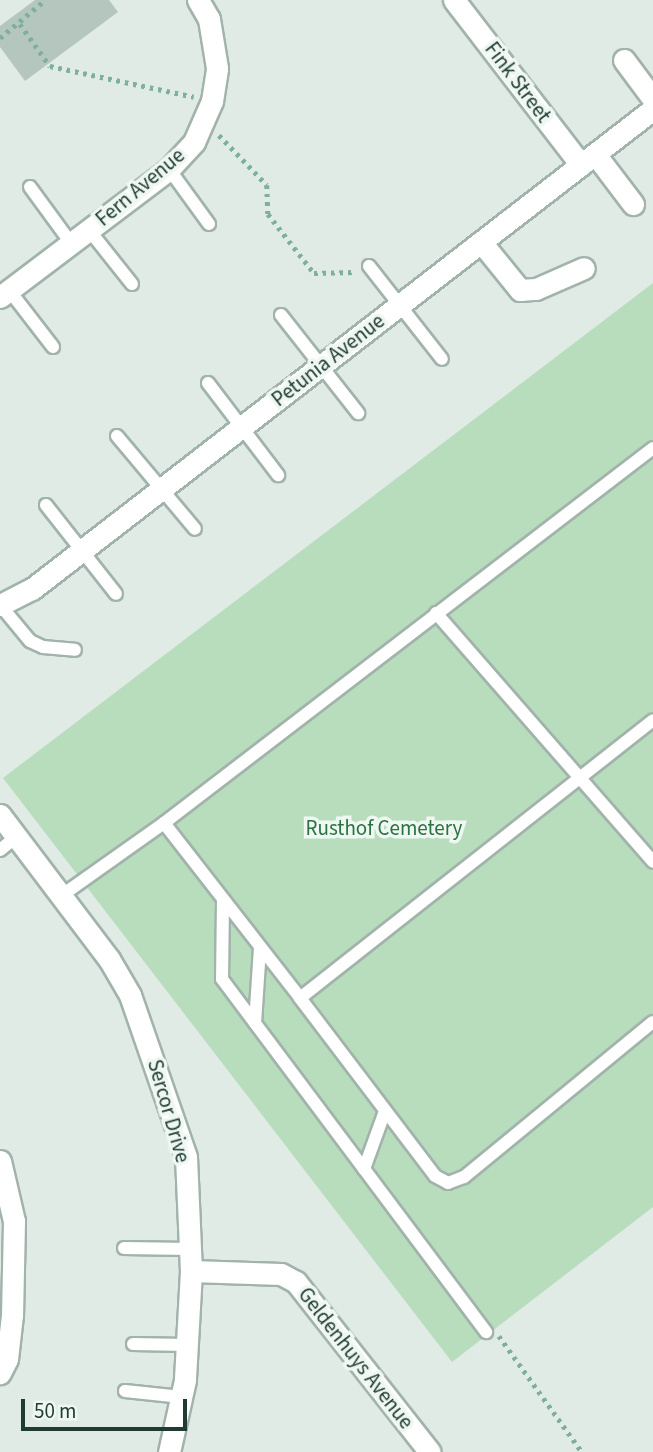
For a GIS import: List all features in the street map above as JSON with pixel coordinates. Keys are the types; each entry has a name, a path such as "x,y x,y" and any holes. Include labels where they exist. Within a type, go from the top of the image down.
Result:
{"street":[{"name":"Fern Avenue","path":"5,293 169,169 194,142 212,101 216,54 209,19 198,0"},
{"name":"Fink Street","path":"454,0 588,160 633,204"},
{"path":"624,60 653,99"},
{"name":"Petunia Avenue","path":"1,606 16,600 82,551 653,109"},
{"path":"481,242 520,290 537,289 584,268"},
{"name":"Sercor Drive","path":"0,815 8,843 61,895 109,959 144,1027 186,1157 191,1271 187,1345 182,1397 169,1452"},
{"path":"0,1161 14,1221 7,1270 7,1359 0,1373"},
{"name":"Geldenhuys Avenue","path":"191,1271 271,1273 296,1282 430,1452"}],"lane":[{"path":"169,169 209,224"},
{"path":"30,187 71,243"},
{"path":"89,230 132,284"},
{"path":"369,266 442,359"},
{"path":"5,293 53,347"},
{"path":"281,316 358,413"},
{"path":"208,383 278,475"},
{"path":"117,436 195,529"},
{"path":"61,895 164,823 653,448"},
{"path":"46,505 116,594"},
{"path":"1,606 30,641 43,648 75,650"},
{"path":"436,614 653,862"},
{"path":"300,998 653,720"},
{"path":"164,823 435,1176 457,1182 653,1022"},
{"path":"223,900 220,974 486,1332"},
{"path":"255,1023 260,947"},
{"path":"364,1169 385,1111"},
{"path":"124,1248 190,1249"},
{"path":"134,1343 187,1345"},
{"path":"125,1391 182,1397"}],"path":[{"path":"0,38 20,24 45,0"},
{"path":"20,24 50,66 212,101"},
{"path":"205,121 267,185 268,214 314,273 348,274 369,266"},
{"path":"486,1332 500,1336 582,1452"}],"green space":[{"name":"Rusthof Cemetery","path":"653,283 653,1207 452,1362 3,778"}],"building":[{"path":"35,0 109,0 118,12 25,81 0,47 0,26"}]}
